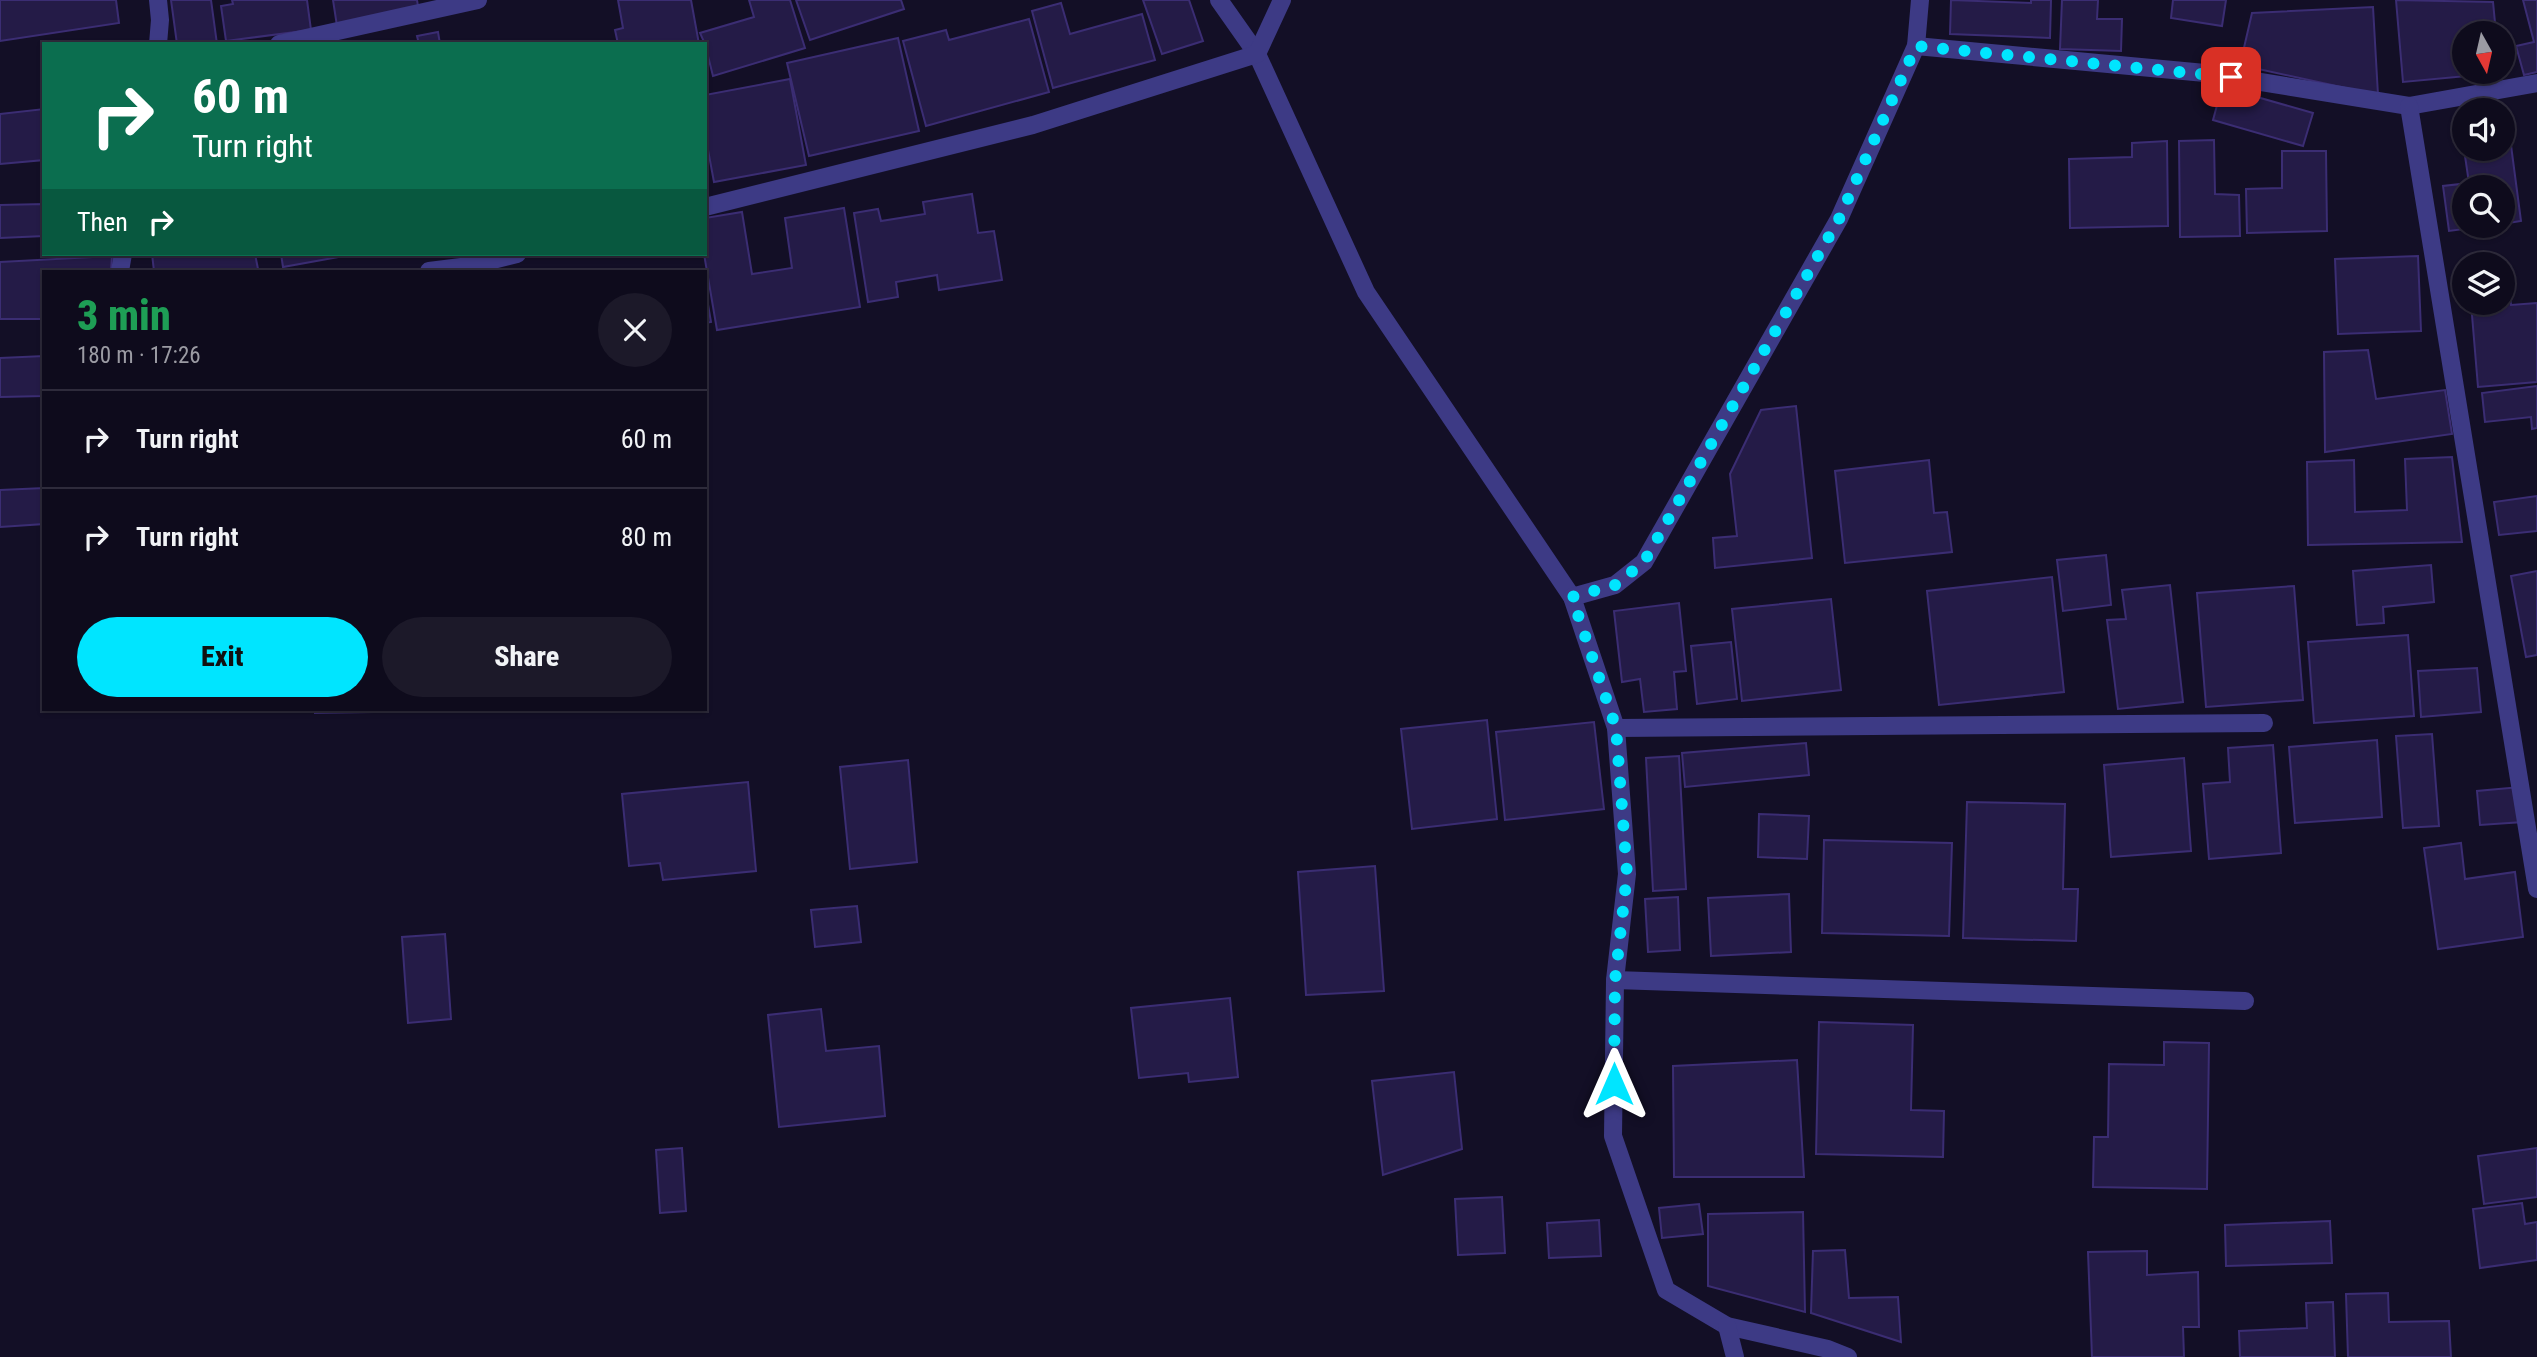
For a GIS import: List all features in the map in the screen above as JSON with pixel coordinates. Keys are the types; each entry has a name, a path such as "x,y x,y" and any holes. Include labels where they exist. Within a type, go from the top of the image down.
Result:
{"street":[{"path":"158,0 158,42"},
{"path":"288,42 478,0"},
{"path":"1219,0 1256,54 1366,292 1572,597 1616,728 1627,874 1615,981 1613,1136 1666,1290 1727,1326 1828,1349 1849,1357"},
{"path":"707,206 1032,125 1256,54 1282,0"},
{"path":"1572,597 1615,585 1644,562 1839,219 1916,46 1920,0"},
{"path":"1916,46 2205,73 2409,107 2537,83"},
{"path":"2409,107 2537,889"},
{"path":"437,270 469,266 509,256"},
{"path":"1616,728 2264,723"},
{"path":"1615,981 2245,1001"},
{"path":"1727,1326 1735,1357"}],"building":[{"path":"0,0 116,0 119,23 0,41"},
{"path":"171,0 211,0 217,42 177,42"},
{"path":"232,0 307,0 311,30 226,41 221,6 233,4"},
{"path":"333,0 417,0 419,12 337,26"},
{"path":"618,0 691,0 699,42 618,42 615,30 623,28"},
{"path":"749,0 790,0 805,48 713,76 707,42 704,42 700,33 754,17"},
{"path":"796,0 901,0 904,9 810,40"},
{"path":"1143,0 1189,0 1203,41 1162,54"},
{"path":"1951,0 2031,3 2031,0 2051,0 2050,38 1950,34"},
{"path":"2062,0 2098,0 2097,19 2122,19 2121,51 2060,49"},
{"path":"2173,0 2226,0 2222,26 2171,18"},
{"path":"2396,0 2493,2 2495,21 2452,21 2452,77 2403,82"},
{"path":"2523,0 2537,0 2537,72 2524,75 2516,46 2534,42"},
{"path":"1061,3 1070,34 1142,14 1155,60 1053,88 1032,11"},
{"path":"2373,7 2378,95 2240,65 2252,13"},
{"path":"1029,19 1049,92 926,126 903,41 946,30 949,40"},
{"path":"438,32 440,42 418,42 417,36"},
{"path":"898,38 919,131 809,156 787,63"},
{"path":"790,79 806,165 714,182 707,145 707,95"},
{"path":"2222,87 2313,113 2303,146 2213,120"},
{"path":"42,109 42,160 0,164 0,114"},
{"path":"2214,140 2215,194 2239,195 2240,236 2180,237 2179,141"},
{"path":"2167,141 2168,226 2070,228 2069,159 2132,157 2132,143"},
{"path":"2282,151 2326,151 2327,231 2247,233 2246,189 2282,188"},
{"path":"2466,161 2513,161 2515,175 2468,175"},
{"path":"2515,176 2521,221 2515,222"},
{"path":"2452,185 2452,231 2449,231 2443,186"},
{"path":"972,194 978,233 994,231 1002,280 939,290 937,275 896,282 898,297 868,302 854,213 878,209 881,221 925,214 923,202"},
{"path":"42,204 42,236 0,238 0,205"},
{"path":"844,208 860,307 717,330 704,256 707,256 707,218 742,212 752,274 792,268 785,218"},
{"path":"112,256 111,270 42,270 42,319 0,319 0,262"},
{"path":"152,256 255,256 258,269 250,270 154,270"},
{"path":"281,256 344,256 283,267"},
{"path":"2418,256 2421,331 2338,334 2335,259"},
{"path":"707,299 711,322 707,323"},
{"path":"2537,303 2537,382 2478,387 2472,315 2515,315 2515,305"},
{"path":"2368,350 2376,399 2445,390 2452,434 2325,452 2324,352"},
{"path":"42,356 42,396 0,397 0,358"},
{"path":"2537,386 2537,428 2532,429 2531,417 2485,422 2482,393"},
{"path":"1796,406 1812,558 1715,568 1713,538 1737,536 1730,474 1761,410"},
{"path":"2452,457 2462,542 2308,545 2307,462 2354,460 2355,512 2407,510 2405,459"},
{"path":"1929,460 1934,513 1947,512 1952,552 1845,563 1835,471"},
{"path":"42,488 42,524 0,527 0,490"},
{"path":"2537,496 2537,531 2499,535 2494,502"},
{"path":"2106,555 2111,605 2063,611 2057,560"},
{"path":"2431,565 2434,602 2383,607 2384,623 2357,625 2353,571"},
{"path":"2537,571 2537,655 2526,657 2511,576"},
{"path":"2052,577 2064,692 1939,705 1927,591"},
{"path":"2170,585 2183,702 2118,709 2107,620 2126,619 2122,590"},
{"path":"2294,586 2303,700 2206,707 2197,593"},
{"path":"1831,599 1841,690 1742,701 1732,609"},
{"path":"1679,603 1686,671 1674,672 1677,709 1644,712 1640,679 1622,682 1614,611"},
{"path":"2408,635 2414,716 2314,723 2308,642"},
{"path":"1731,642 1737,699 1697,704 1691,646"},
{"path":"2477,668 2481,712 2421,717 2418,671"},
{"path":"315,711 373,711 373,712"},
{"path":"1487,720 1497,819 1412,829 1401,729"},
{"path":"1594,722 1604,809 1505,820 1496,732"},
{"path":"2432,734 2439,826 2403,828 2396,736"},
{"path":"2377,740 2382,817 2295,823 2289,747"},
{"path":"1806,743 1809,775 1685,787 1682,753"},
{"path":"2273,745 2281,853 2209,859 2203,784 2230,782 2228,748"},
{"path":"1679,756 1686,889 1653,891 1646,758"},
{"path":"2184,758 2191,851 2111,857 2104,765"},
{"path":"908,760 917,862 850,869 840,767"},
{"path":"748,782 756,871 663,880 660,863 629,866 622,794"},
{"path":"2520,787 2523,822 2480,825 2477,791"},
{"path":"1967,802 2065,804 2063,889 2078,889 2076,941 1963,938"},
{"path":"1759,814 1809,816 1807,859 1758,857"},
{"path":"1824,840 1952,843 1949,936 1822,933"},
{"path":"2461,843 2465,879 2515,872 2523,937 2438,949 2424,848"},
{"path":"1375,866 1384,991 1306,995 1298,872"},
{"path":"1789,894 1791,952 1711,956 1708,898"},
{"path":"1678,897 1680,950 1648,952 1645,899"},
{"path":"857,906 861,942 815,947 811,910"},
{"path":"445,934 451,1019 408,1023 402,937"},
{"path":"1230,998 1238,1077 1189,1082 1188,1073 1139,1078 1131,1008"},
{"path":"821,1009 826,1051 879,1046 885,1116 779,1127 768,1015"},
{"path":"1819,1022 1913,1025 1911,1110 1944,1111 1943,1157 1816,1154"},
{"path":"2164,1042 2209,1043 2207,1189 2093,1187 2094,1137 2108,1137 2109,1064 2164,1065"},
{"path":"1797,1060 1804,1177 1674,1177 1673,1066"},
{"path":"1454,1072 1462,1149 1383,1175 1372,1081"},
{"path":"682,1148 686,1211 660,1213 656,1150"},
{"path":"2537,1148 2537,1197 2484,1204 2478,1156"},
{"path":"1502,1197 1505,1253 1458,1255 1455,1199"},
{"path":"2522,1203 2525,1224 2537,1222 2537,1260 2480,1268 2473,1209"},
{"path":"1699,1204 1703,1234 1662,1238 1659,1208"},
{"path":"1803,1212 1805,1312 1708,1286 1708,1214"},
{"path":"1599,1220 1601,1256 1549,1258 1547,1223"},
{"path":"2330,1221 2332,1263 2226,1266 2225,1225"},
{"path":"1845,1250 1849,1298 1898,1297 1901,1342 1811,1313 1813,1251"},
{"path":"2147,1251 2147,1275 2198,1272 2199,1327 2183,1327 2184,1357 2092,1357 2088,1252"},
{"path":"2388,1293 2389,1322 2449,1321 2451,1357 2348,1357 2346,1294"},
{"path":"2333,1302 2335,1357 2240,1357 2239,1331 2307,1328 2306,1303"}],"route":[{"path":"1614,1084 1615,981 1627,874 1616,728 1572,597 1615,585 1644,562 1839,219 1916,46 2231,77"}]}
